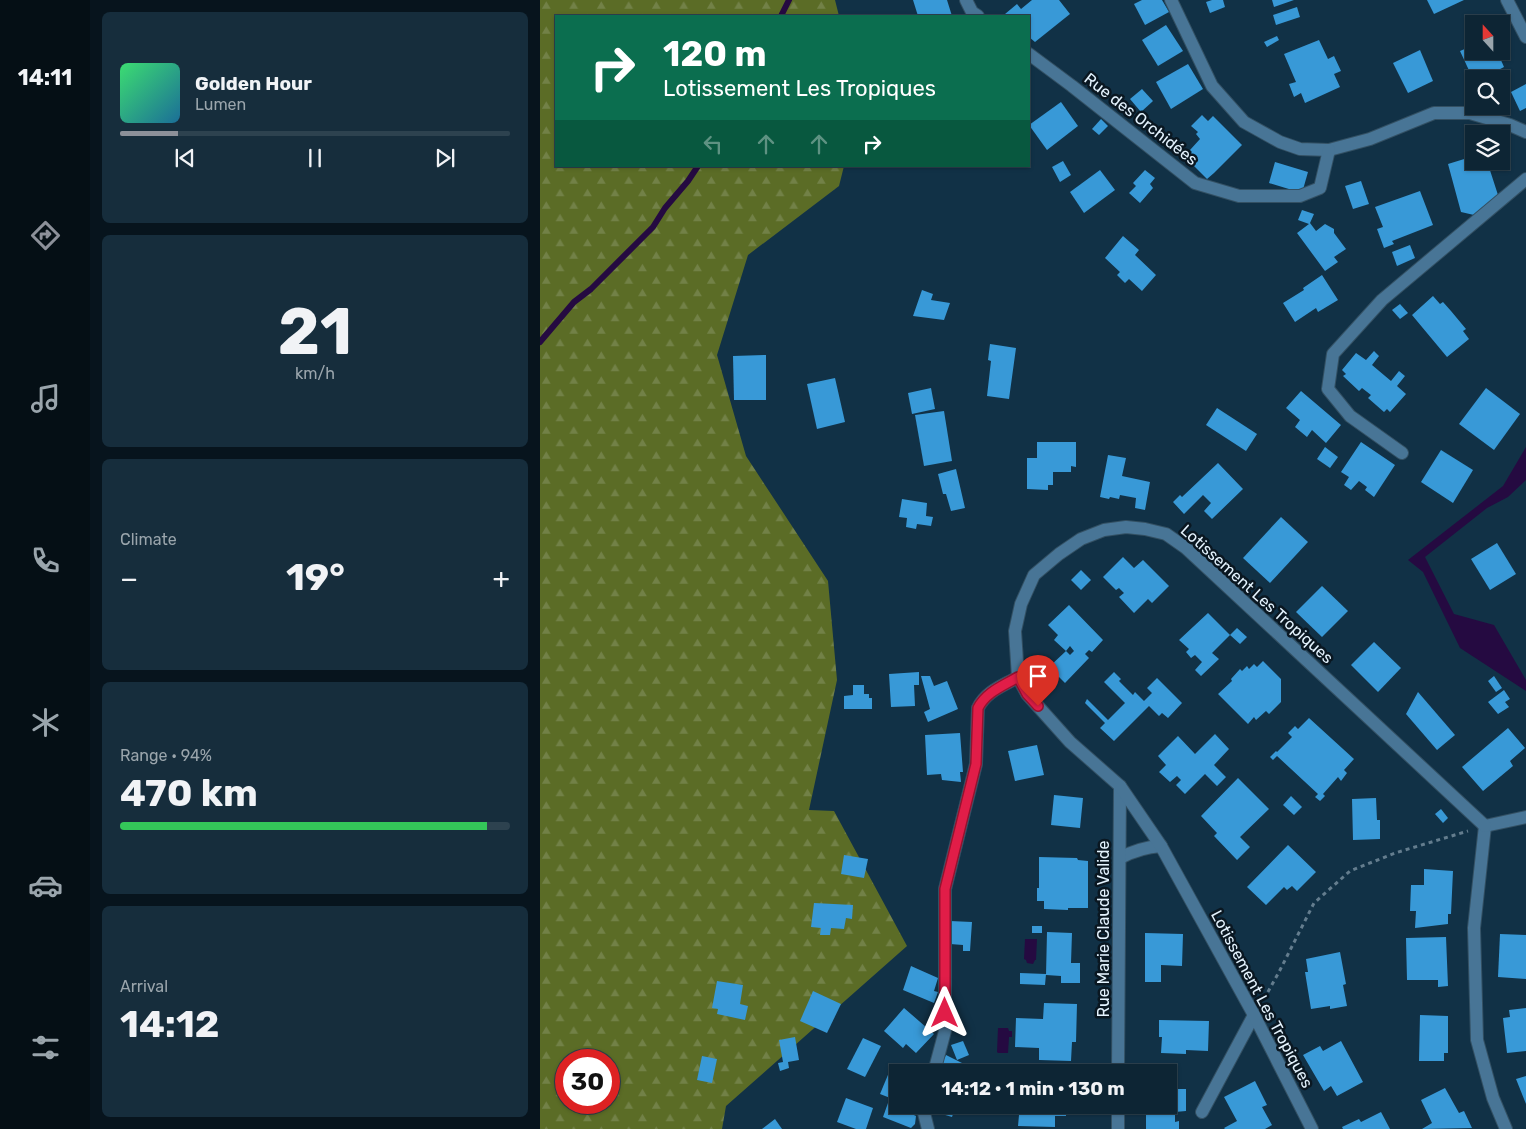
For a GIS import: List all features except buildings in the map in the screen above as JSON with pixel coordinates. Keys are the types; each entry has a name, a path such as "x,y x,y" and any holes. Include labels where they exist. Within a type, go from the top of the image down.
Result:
{"street":[{"path":"966,0 972,12 976,15"},
{"path":"1171,0 1212,86 1244,122 1280,142 1300,148 1329,150 1370,139 1434,113 1470,113 1526,132"},
{"path":"1506,0 1526,37"},
{"name":"Rue des Orchidées","path":"1030,55 1195,182 1239,196 1300,196 1320,188 1329,150"},
{"path":"1402,453 1350,416 1328,389 1334,354 1382,300 1526,179"},
{"name":"Lotissement Les Tropiques","path":"1312,1129 1254,1015 1160,846 1120,786 1070,742 1027,694 1018,677 1015,631 1021,604 1034,575 1081,539 1104,530 1126,527 1166,534 1186,548 1485,826"},
{"path":"936,1064 945,1031 945,889 976,764 978,708 988,694 1018,677"},
{"name":"Rue Marie Claude Valide","path":"1118,1064 1120,786"},
{"path":"1506,1129 1493,1098 1477,1040 1474,928 1485,826 1526,817"},
{"path":"1120,858 1135,851 1160,846"},
{"path":"1202,1112 1254,1015"},
{"path":"924,1114 928,1129"},
{"path":"1118,1114 1118,1129"}],"path":[{"path":"1254,1015 1279,972 1314,903 1350,871 1395,853 1485,826"}],"green space":[{"path":"540,0 835,0 839,15 555,15 555,167 844,167 839,186 748,255 717,355 746,456 828,581 837,680 809,810 834,811 907,946 726,1106 722,1129 540,1129"}],"shaded area":[{"path":"1526,447 1526,480 1508,497 1487,508 1425,557 1454,614 1494,625 1526,680 1526,691 1460,648 1423,572 1408,560 1503,486"},
{"path":"1025,939 1037,939 1036,960 1033,964 1027,963 1024,959"},
{"path":"998,1028 1008,1028 1009,1031 1012,1031 1012,1037 1009,1037 1008,1053 997,1052"}],"waterway":[{"path":"782,15 789,0"},
{"path":"540,342 574,302 591,289 653,227 665,208 697,167"}],"route":[{"path":"945,1013 945,889 976,764 978,708 988,694 1018,677 1027,694 1038,706"}]}
